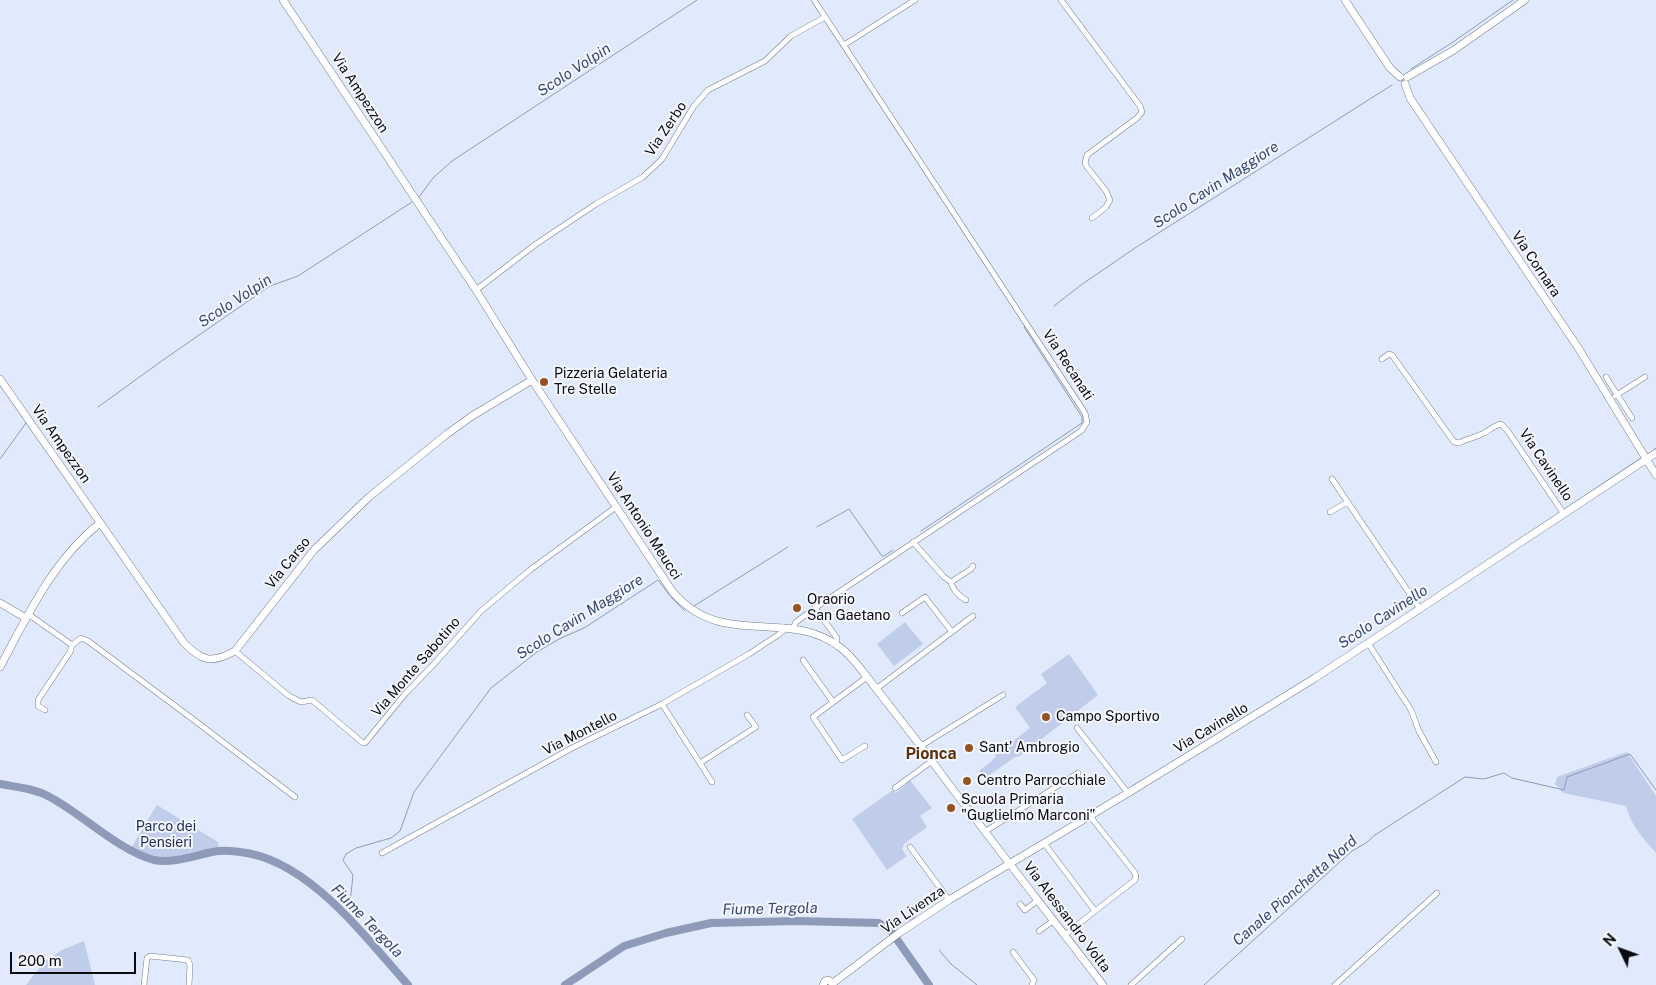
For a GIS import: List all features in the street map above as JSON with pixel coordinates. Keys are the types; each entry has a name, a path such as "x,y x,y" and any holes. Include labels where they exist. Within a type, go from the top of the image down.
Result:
{"street":[{"name":"Via Ampezzon","path":"283,0 415,200"},
{"path":"814,0 844,45 915,0"},
{"path":"1061,0 1140,106 1142,112 1137,118 1087,156 1085,163 1087,167 1106,191 1110,200 1106,207 1092,218"},
{"name":"Via Cornara","path":"1345,0 1390,68 1404,79 1410,98 1579,349 1656,475"},
{"path":"1404,79 1454,50 1525,0"},
{"name":"Via Zerbo","path":"476,290 544,239 596,204 643,177 662,159 694,106 708,90 765,61 791,36 825,17"},
{"name":"Via Recanati","path":"793,628 796,622 815,608 1080,431 1086,424 1087,419 1076,398 844,45"},
{"name":"Via Antonio Meucci","path":"415,200 476,290 532,380 672,591 687,606 704,617 722,623 793,628 816,634 844,650 921,746 1011,864"},
{"name":"Via Cavinello","path":"1382,359 1389,354 1392,355 1454,442 1459,443 1469,437 1483,434 1496,425 1501,424 1507,430 1562,512"},
{"path":"1606,376 1632,418"},
{"path":"1610,399 1645,377"},
{"name":"Via Ampezzon","path":"0,379 100,523"},
{"name":"Via Carso","path":"235,651 314,550 369,497 472,416 532,380"},
{"name":"Via Cavinello","path":"1011,864 1277,702 1562,512 1656,452"},
{"path":"1332,479 1419,607"},
{"path":"1330,512 1348,502"},
{"name":"Via Monte Sabotino","path":"235,651 289,696 301,702 312,700 365,743 405,694 481,611 530,570 616,506"},
{"path":"0,667 55,569 100,523 184,643 197,655 207,659 226,656 235,651"},
{"path":"913,542 944,577 951,582 962,598 966,600"},
{"path":"951,582 971,570 972,566"},
{"path":"902,613 925,597 952,632"},
{"path":"0,603 27,616 72,645"},
{"path":"815,608 837,638 836,644"},
{"path":"876,689 973,616"},
{"name":"Via Montello","path":"382,852 572,748 662,704 748,654 778,635 783,628"},
{"path":"45,710 38,706 38,700 70,652 72,645 81,638 88,641 194,720 295,798"},
{"path":"1368,643 1411,710 1419,731 1436,762"},
{"path":"803,660 833,702"},
{"path":"865,746 842,760 813,717 867,677"},
{"path":"921,746 1003,695"},
{"path":"662,704 712,782"},
{"path":"700,763 756,727 747,715"},
{"path":"1078,728 1128,793"},
{"path":"896,788 932,761"},
{"path":"986,830 1078,773"},
{"path":"1065,935 1135,880 1136,877 1135,873 1090,816"},
{"path":"1044,843 1095,911"},
{"path":"910,847 949,900"},
{"name":"Via Alessandro Volta","path":"1011,864 1102,985"},
{"name":"Via Livenza","path":"823,985 828,980 834,984 899,933 949,900 1011,864"},
{"path":"1335,985 1437,893"},
{"path":"1020,904 1025,910 1038,900"},
{"path":"1039,931 1054,920"},
{"path":"1131,985 1182,939"},
{"path":"1013,952 1034,980 1032,985"},
{"path":"144,985 147,958 150,956 188,960 190,965 188,985"}],"green space":[{"path":"905,622 923,644 894,666 877,644"},
{"name":"Campo Sportivo","path":"1069,654 1098,695 1020,756 1015,757 984,779 979,771 996,757 995,755 1030,728 1015,707 1047,683 1041,674"},
{"path":"1627,752 1656,796 1656,853 1634,826 1626,806 1563,793 1555,784 1557,777"},
{"path":"909,779 932,808 920,816 927,827 904,844 902,849 907,856 887,870 852,819 893,790 896,793 907,784 905,782"},
{"name":"Parco dei Pensieri","path":"157,805 218,842 219,850 180,858 154,858 131,848"},
{"path":"84,941 95,985 26,985 45,961 62,950"}],"waterway":[{"name":"Scolo Volpin","path":"419,197 433,178 452,161 697,0"},
{"name":"Scolo Cavin Maggiore","path":"1411,69 1513,0"},
{"name":"Scolo Cavin Maggiore","path":"1054,306 1135,248 1392,85"},
{"name":"Scolo Volpin","path":"98,407 270,286 298,276 412,202"},
{"name":"Scolo Cavin Maggiore","path":"921,531 1082,423 1082,417 1025,326"},
{"name":"Scolo Volpin","path":"0,459 26,423"},
{"name":"Scolo Cavinello","path":"1647,455 1656,448"},
{"name":"Scolo Cavinello","path":"1563,510 1641,458"},
{"name":"Scolo Cavin Maggiore","path":"817,527 849,509 882,556 893,550"},
{"name":"Scolo Cavinello","path":"1420,605 1560,512"},
{"name":"Scolo Cavin Maggiore","path":"694,606 788,547"},
{"name":"Scolo Cavin Maggiore","path":"350,903 353,875 343,860 346,854 356,848 391,838 400,831 414,792 491,688 537,652 559,639 584,628 658,580 685,611"},
{"name":"Scolo Cavinello","path":"1405,615 1416,607"},
{"name":"Canale Pionchetta Nord","path":"1204,985 1352,851 1465,777 1484,779 1504,773 1512,778 1564,790 1567,777 1630,754 1656,790"},
{"name":"Scolo Cavinello","path":"1131,787 1137,783"},
{"name":"Fiume Tergola","path":"0,784 42,793 61,803 127,849 154,860 170,861 218,851 229,851 265,858 289,869 333,903 408,985"},
{"name":"Canale Pionchetta Nord","path":"905,922 916,917"},
{"name":"Fiume Tergola","path":"565,985 624,946 666,933 711,923 797,921 879,923 891,931 929,985"},
{"name":"Canale Pionchetta Nord","path":"939,950 951,964 977,985"}],"place":[{"name":"Pizzeria Gelateria Tre Stelle","path":"544,382"},
{"name":"Oraorio San Gaetano","path":"797,608"},
{"name":"Campo Sportivo","path":"1046,717"},
{"name":"Sant' Ambrogio","path":"969,748"},
{"name":"Centro Parrocchiale","path":"967,781"},
{"name":"Scuola Primaria \"Guglielmo Marconi\"","path":"951,808"}],"district":[{"name":"Pionca","path":"931,754"}]}
